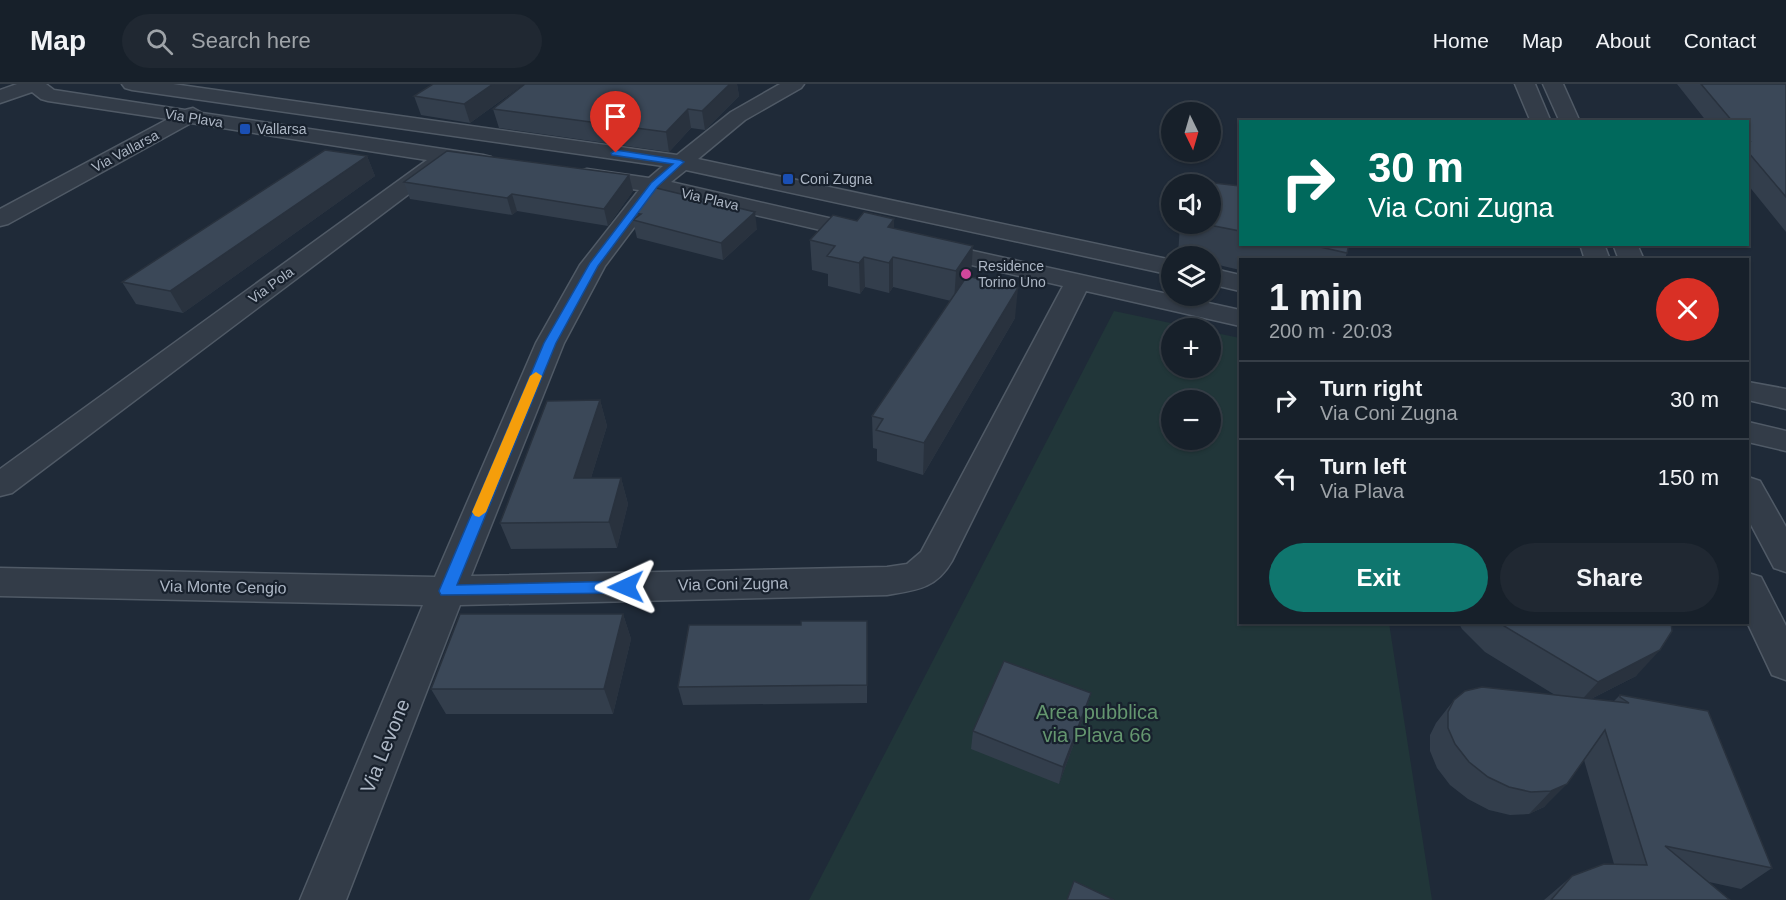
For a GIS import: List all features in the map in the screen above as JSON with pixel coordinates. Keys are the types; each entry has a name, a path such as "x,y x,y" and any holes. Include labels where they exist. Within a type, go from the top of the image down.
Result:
{"street":[{"name":"Via Plava","path":"34,84 48,95 509,166"},
{"path":"0,97 34,84"},
{"name":"Via Plava","path":"132,84 680,162 1161,265"},
{"name":"Via Vallarsa","path":"0,219 250,84"},
{"path":"447,591 550,343 593,265 654,185 738,116 794,84"},
{"path":"1525,84 1540,120"},
{"path":"1553,84 1569,120"},
{"name":"Via Pola","path":"0,485 498,116"},
{"name":"Via Plava","path":"564,173 654,185 1239,318"},
{"path":"1221,279 1239,283"},
{"name":"Via Coni Zugna","path":"447,591 887,580 917,576 934,561 1078,281"},
{"path":"1154,298 1161,282"},
{"path":"1749,391 1786,399"},
{"path":"1749,432 1786,441"},
{"path":"1749,491 1786,559"},
{"name":"Via Monte Cengio","path":"0,582 447,591"},
{"path":"1749,589 1786,664"},
{"name":"Via Levone","path":"323,900 447,591"}],"green space":[{"name":"Area pubblica via Plava 66","path":"1114,311 1161,321 1161,378 1221,378 1221,334 1239,338 1239,624 1389,624 1432,900 809,900"}],"building":[{"path":"433,84 493,84 464,104 414,96"},
{"path":"525,84 730,84 702,111 688,109 666,132 493,109"},
{"path":"1701,84 1786,84 1786,197 1749,153 1749,120 1731,120"},
{"path":"325,150 367,156 170,291 122,282"},
{"path":"447,151 629,175 604,209 512,194 507,198 404,182"},
{"path":"1221,184 1239,186 1239,231 1221,227"},
{"path":"652,187 755,212 721,243 633,220 641,214 631,213"},
{"path":"864,212 894,219 888,227 973,246 956,271 893,257 889,263 864,257 859,263 827,256 835,246 810,240 833,215 857,221"},
{"path":"1316,246 1349,246 1347,253"},
{"path":"967,276 1018,288 924,443 876,430 883,419 872,416"},
{"path":"600,400 574,478 621,478 609,522 500,523 547,401"},
{"path":"460,614 623,614 604,689 431,689"},
{"path":"801,621 867,621 867,685 678,687 689,625 801,625"},
{"path":"1502,624 1671,624 1672,631 1660,650 1598,682"},
{"path":"1004,661 1091,693 1063,767 973,731"},
{"path":"1482,687 1629,703 1620,695 1708,711 1772,868 1665,846 1730,900 1551,900 1572,876 1604,864 1647,865 1605,730 1567,784 1551,791 1531,792 1509,787 1488,777 1469,762 1455,744 1448,728 1448,712 1454,700 1465,691"},
{"path":"1074,881 1114,900 1067,900"}],"slow traffic":[{"path":"479,512 536,376"}],"place":[{"name":"Vallarsa","path":"245,129"},
{"name":"Coni Zugna","path":"788,179"},
{"name":"Residence Torino Uno","path":"966,274"}],"route":[{"path":"616,153 680,162 654,185 593,265 550,343 447,591 626,587"}]}
